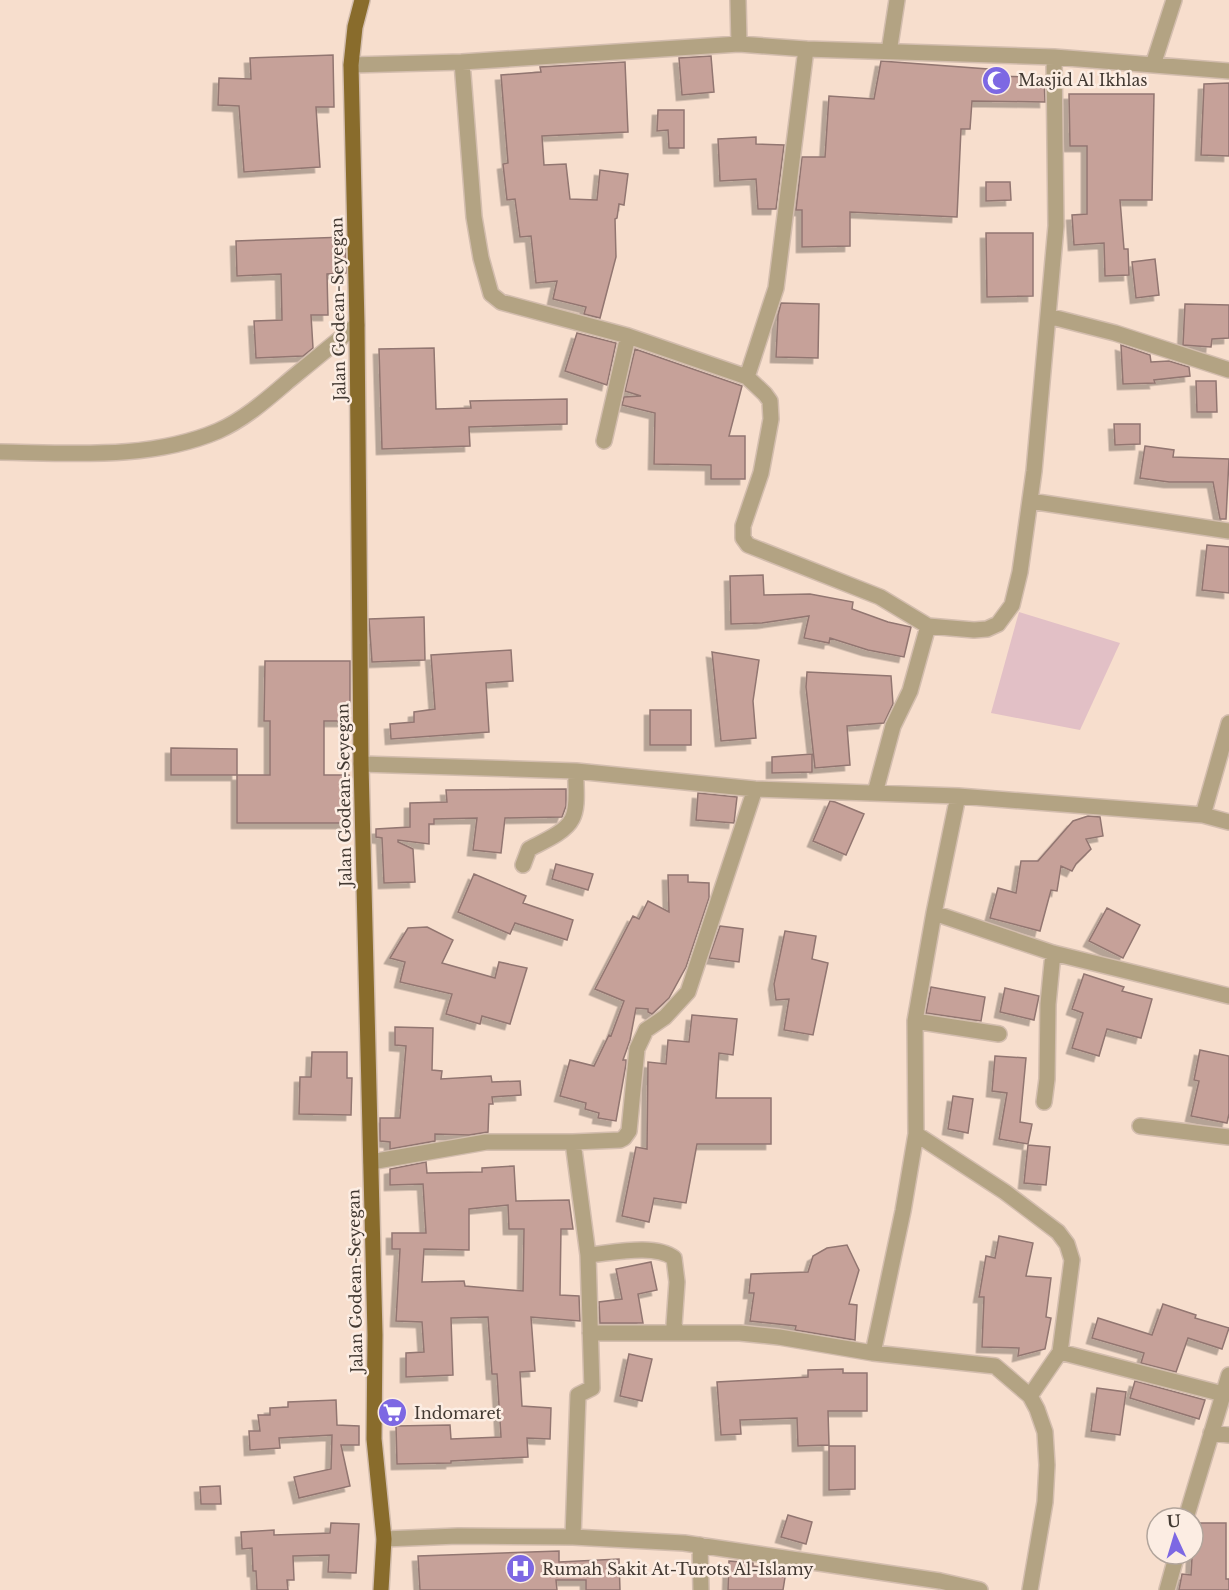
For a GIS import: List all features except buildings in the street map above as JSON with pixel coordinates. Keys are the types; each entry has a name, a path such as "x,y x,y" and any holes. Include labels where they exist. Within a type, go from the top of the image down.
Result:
{"main road":[{"name":"Jalan Godean-Seyegan","path":"362,0 355,27 351,65 357,325 361,764 375,1335 374,1439 384,1539 381,1590"}],"street":[{"path":"738,0 739,44"},
{"path":"889,52 897,0"},
{"path":"1154,65 1174,0"},
{"path":"351,65 462,62 739,44 806,49 1053,57 1229,71"},
{"path":"747,376 776,288 806,49"},
{"path":"462,62 474,217 481,258 491,294 501,302 627,336 747,376 768,397 772,412 761,473 743,526 742,534 745,541 880,597 927,626 974,630 987,629 998,624 1012,605 1030,501 1056,226 1053,57"},
{"path":"1048,316 1115,333 1229,370"},
{"path":"0,452 112,452 141,450 192,440 220,430 254,410 357,325"},
{"path":"604,441 627,336"},
{"path":"1030,501 1229,531"},
{"path":"875,793 893,726 910,691 927,626"},
{"path":"1203,815 1229,723"},
{"path":"361,764 576,771 755,789 958,796 1203,815 1229,822"},
{"path":"524,865 529,849 558,833 572,820 575,808 576,771"},
{"path":"371,1162 486,1142 573,1142 624,1138 629,1131 637,1049 646,1030 665,1017 688,992 755,789"},
{"path":"873,1353 903,1211 916,1134 915,1021 958,796"},
{"path":"934,913 1053,953 1229,996"},
{"path":"1044,1102 1047,1079 1048,1005 1053,953"},
{"path":"915,1021 999,1034"},
{"path":"1140,1126 1229,1137"},
{"path":"916,1134 1005,1192 1058,1232 1067,1244 1072,1260 1060,1352 1030,1396"},
{"path":"573,1142 588,1255 592,1388 578,1395 573,1537"},
{"path":"588,1255 648,1250 667,1253 674,1258 677,1282 674,1325 678,1333"},
{"path":"590,1333 740,1333 779,1337 873,1353 995,1366 1030,1396 1037,1408 1045,1432 1047,1466 1041,1535 1030,1590"},
{"path":"1060,1352 1223,1394"},
{"path":"1190,1506 1229,1375"},
{"path":"1211,1433 1229,1434"},
{"path":"384,1539 458,1536 573,1537 700,1545 939,1586 980,1590"},
{"path":"700,1545 701,1590"},
{"path":"1167,1590 1174,1566"}],"shaded area":[{"path":"1019,612 1120,643 1080,730 991,713"}],"place":[{"name":"Masjid Al Ikhlas","path":"997,80"},
{"name":"Indomaret","path":"393,1413"},
{"name":"Rumah Sakit At-Turots Al-Islamy","path":"521,1569"}]}
